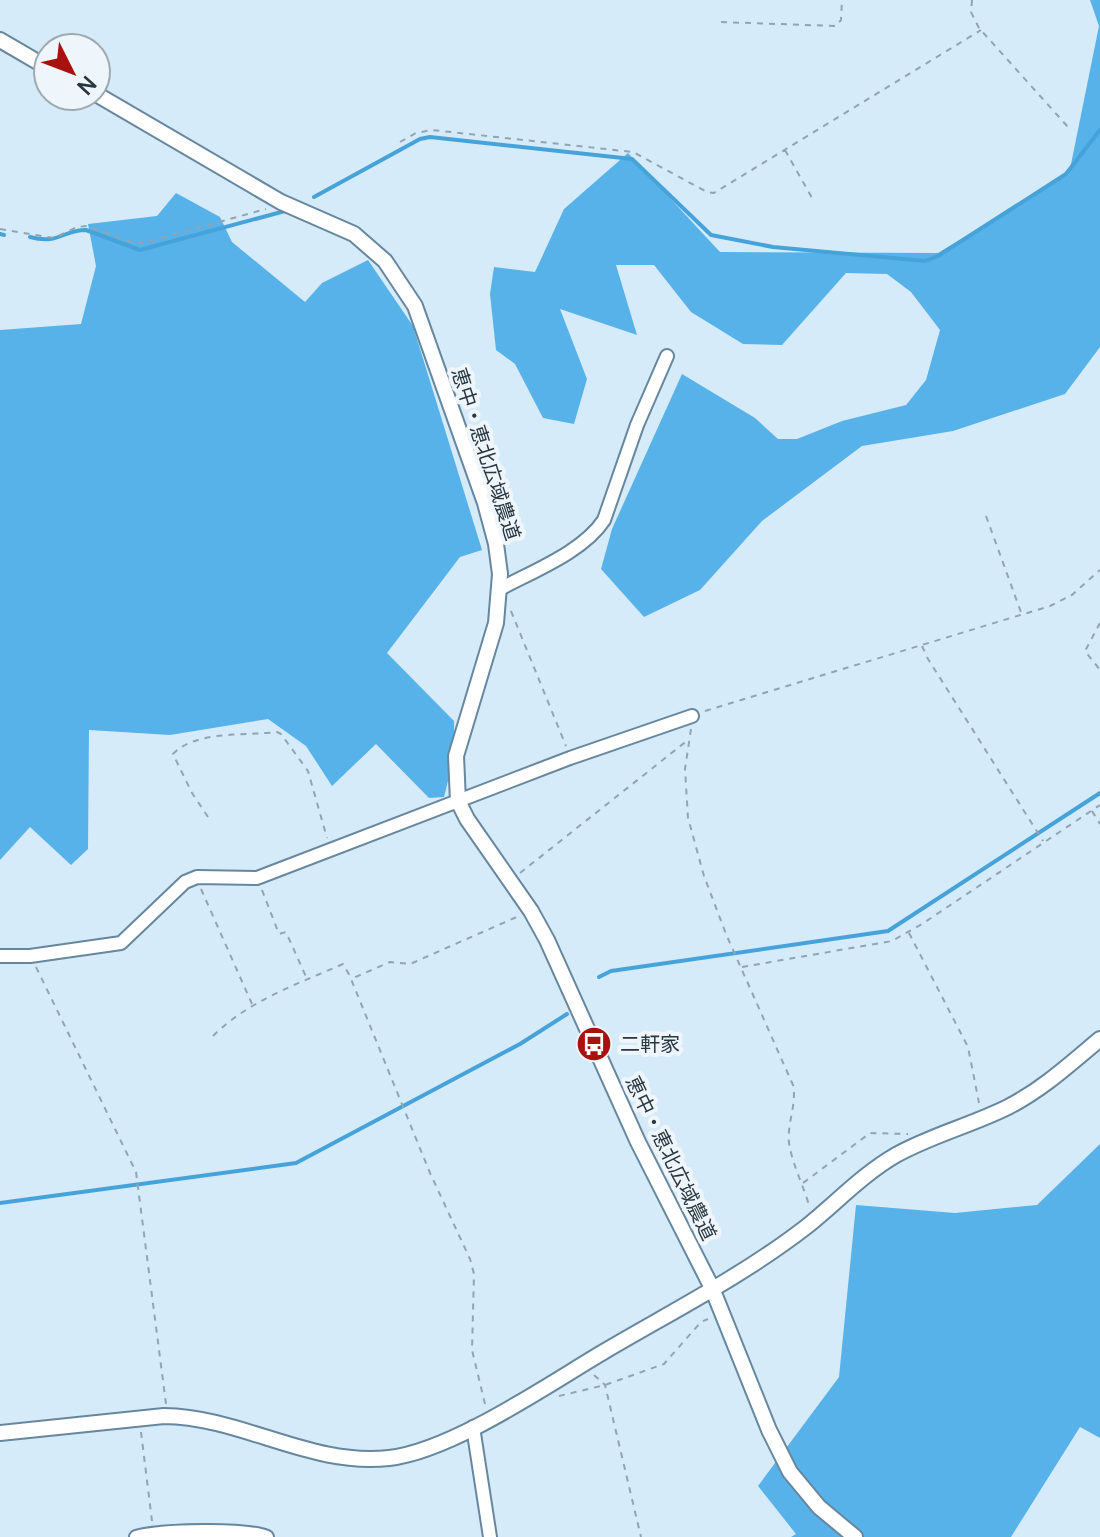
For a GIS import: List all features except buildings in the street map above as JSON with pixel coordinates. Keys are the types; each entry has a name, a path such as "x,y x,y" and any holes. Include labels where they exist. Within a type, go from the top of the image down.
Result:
{"street":[{"path":"0,40 32,59"},
{"name":"恵中・恵北広域農道","path":"112,103 281,202 354,234 385,261 415,306 485,503 496,544 500,594 492,643 456,756 458,801 547,940 638,1142 712,1288 769,1430 790,1472 819,1507 855,1537"},
{"path":"500,594 585,542 597,531 604,520 637,425 667,356"},
{"path":"0,956 30,956 121,943 185,882 197,877 257,878 570,758 692,716"},
{"path":"0,1433 168,1416 212,1421 334,1458 366,1459 420,1451 490,1418 749,1266 814,1220 884,1163 1039,1089 1100,1039"},
{"path":"473,1427 490,1537"},
{"path":"136,1537 151,1533 254,1533 267,1537"}],"path":[{"path":"721,22 836,26 841,20 842,0"},
{"path":"972,0 971,12 981,30 1068,127"},
{"path":"400,142 416,133 432,130 633,152 714,193 981,30"},
{"path":"785,150 812,198"},
{"path":"0,229 54,238 77,227 87,226 134,243 143,243 281,202"},
{"path":"986,516 990,519 1022,615"},
{"path":"814,1220 789,1143 790,1114 796,1099 793,1085 704,876 688,818 685,769 692,716 1050,606 1072,595 1100,570"},
{"path":"500,594 513,613 570,758"},
{"path":"1100,623 1085,651 1100,670"},
{"path":"922,645 1044,843"},
{"path":"208,817 173,754 179,747 205,737 277,732 308,771 331,848"},
{"path":"510,881 689,740"},
{"path":"741,967 892,941 1100,805"},
{"path":"1092,810 1100,824"},
{"path":"197,877 253,1005"},
{"path":"257,878 279,934 286,932 308,980"},
{"path":"351,979 390,962 410,964 531,911"},
{"path":"908,932 968,1047 982,1118"},
{"path":"30,956 136,1172 168,1416"},
{"path":"213,1036 227,1022 253,1005 343,964 430,1173 470,1259 474,1274 472,1350 490,1418"},
{"path":"802,1184 870,1133 912,1134 918,1145"},
{"path":"553,1397 605,1385 664,1364 701,1322 720,1312"},
{"path":"584,1363 605,1385 641,1537"},
{"path":"139,1419 151,1533"}],"shaded area":[{"path":"1090,0 1100,0 1100,347 1065,394 953,431 862,446 762,521 700,590 644,617 601,569 612,529 682,374 755,418 778,439 797,439 842,421 906,405 926,380 940,330 911,292 887,274 846,273 782,345 743,344 691,312 654,265 616,265 637,335 560,309 587,379 574,424 543,418 515,364 496,350 490,294 494,267 535,272 564,209 628,153 720,252 938,253 1069,174 1099,26"},
{"path":"176,193 220,217 232,242 305,302 322,283 368,260 413,326 482,550 460,557 387,653 454,721 452,759 444,797 429,798 376,744 332,786 306,746 268,719 170,735 89,730 88,849 71,865 30,827 0,860 0,330 81,324 96,266 88,224 157,216"},
{"path":"1100,1144 1100,1438 1080,1427 1011,1537 791,1537 796,1534 758,1486 839,1377 856,1205 955,1213 1037,1205"}],"waterway":[{"path":"314,197 420,139 430,137 632,159 711,235 773,247 925,261 938,256 1066,174 1100,130"},
{"path":"30,237 48,239 86,230 140,250 285,211"},
{"path":"0,234 4,235"},
{"path":"599,977 611,971 888,931 1100,793"},
{"path":"0,1203 296,1163 520,1044 567,1014"}],"place":[{"name":"二軒家","path":"594,1044"}]}
